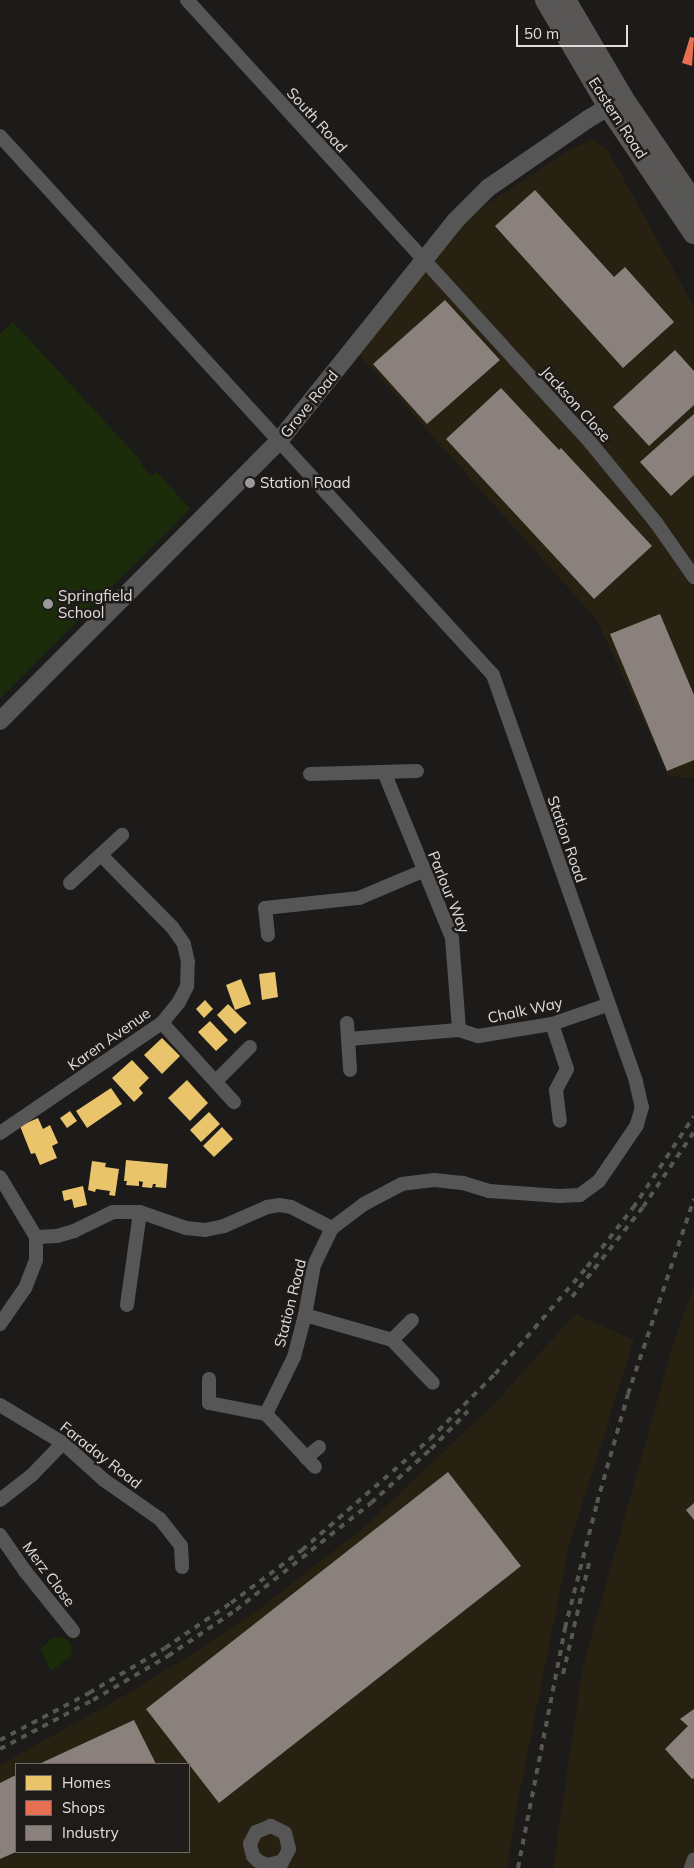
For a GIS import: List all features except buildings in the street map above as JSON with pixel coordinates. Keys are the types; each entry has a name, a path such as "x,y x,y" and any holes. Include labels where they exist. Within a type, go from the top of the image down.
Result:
{"main road":[{"name":"Eastern Road","path":"546,0 616,103 694,233"},
{"name":"Eastern Road","path":"565,0 616,103 694,203"}],"street":[{"name":"South Road","path":"187,0 424,261"},
{"name":"Grove Road","path":"0,721 279,441 455,221 488,188 616,103"},
{"name":"Station Road","path":"0,136 493,675 607,1005 636,1082 642,1107 637,1125 599,1182 580,1195 559,1196 489,1191 462,1183 434,1180 402,1184 364,1204 332,1228 314,1265 305,1315 294,1357 266,1414"},
{"name":"Jackson Close","path":"424,261 590,442 657,524 694,577"},
{"path":"310,774 417,771"},
{"name":"Parlour Way","path":"384,772 452,938 459,1030"},
{"path":"70,883 122,835"},
{"name":"Karen Avenue","path":"0,1133 162,1023 179,1002 187,986 188,962 184,944 172,927 101,855"},
{"path":"268,935 264,908 359,898 423,871"},
{"name":"Chalk Way","path":"459,1030 478,1036 552,1024 607,1005"},
{"path":"162,1023 234,1102"},
{"path":"347,1023 350,1070"},
{"path":"552,1024 567,1068 556,1090 560,1121"},
{"path":"348,1039 459,1030"},
{"path":"216,1081 250,1047"},
{"path":"0,1178 36,1237 36,1260 32,1274 0,1324"},
{"path":"36,1237 57,1236 74,1231 113,1212 140,1212 186,1228 205,1230 224,1226 267,1207 279,1205 291,1207 332,1228"},
{"path":"127,1305 140,1212"},
{"path":"305,1315 392,1340 433,1383"},
{"path":"392,1340 412,1320"},
{"path":"209,1379 209,1403 266,1414 310,1463 319,1447"},
{"name":"Faraday Road","path":"0,1405 63,1443 104,1480 160,1519 181,1546 182,1567"},
{"path":"0,1500 31,1476 63,1443"},
{"name":"Merz Close","path":"0,1535 25,1571 73,1631"},
{"path":"691,1868 694,1860"}],"shaded area":[{"path":"593,139 607,149 694,307 694,778 669,776 597,620 358,353 441,249 474,213 568,151"},
{"path":"694,1286 694,1868 553,1868 583,1666 674,1341"},
{"path":"575,1314 634,1340 569,1546 516,1811 507,1868 0,1868 0,1765 122,1697 194,1653 263,1606 363,1528 495,1403"}],"green space":[{"name":"Springfield School","path":"13,322 141,461 140,464 151,476 157,472 190,509 0,698 0,334"},
{"path":"54,1637 66,1638 72,1647 71,1656 51,1671 40,1649"}],"railway":[{"path":"0,1740 89,1693 165,1648 231,1603 302,1550 430,1439 495,1374 587,1267 633,1208 694,1116"},
{"path":"572,1297 643,1207 694,1132"},
{"path":"518,1868 565,1628 597,1503 628,1394 694,1199"},
{"path":"0,1749 93,1700 168,1656 236,1610 371,1503 431,1449 468,1411"},
{"path":"563,1674 589,1563"}],"place":[{"name":"Station Road","path":"250,483"},
{"name":"Springfield School","path":"48,604"}]}
